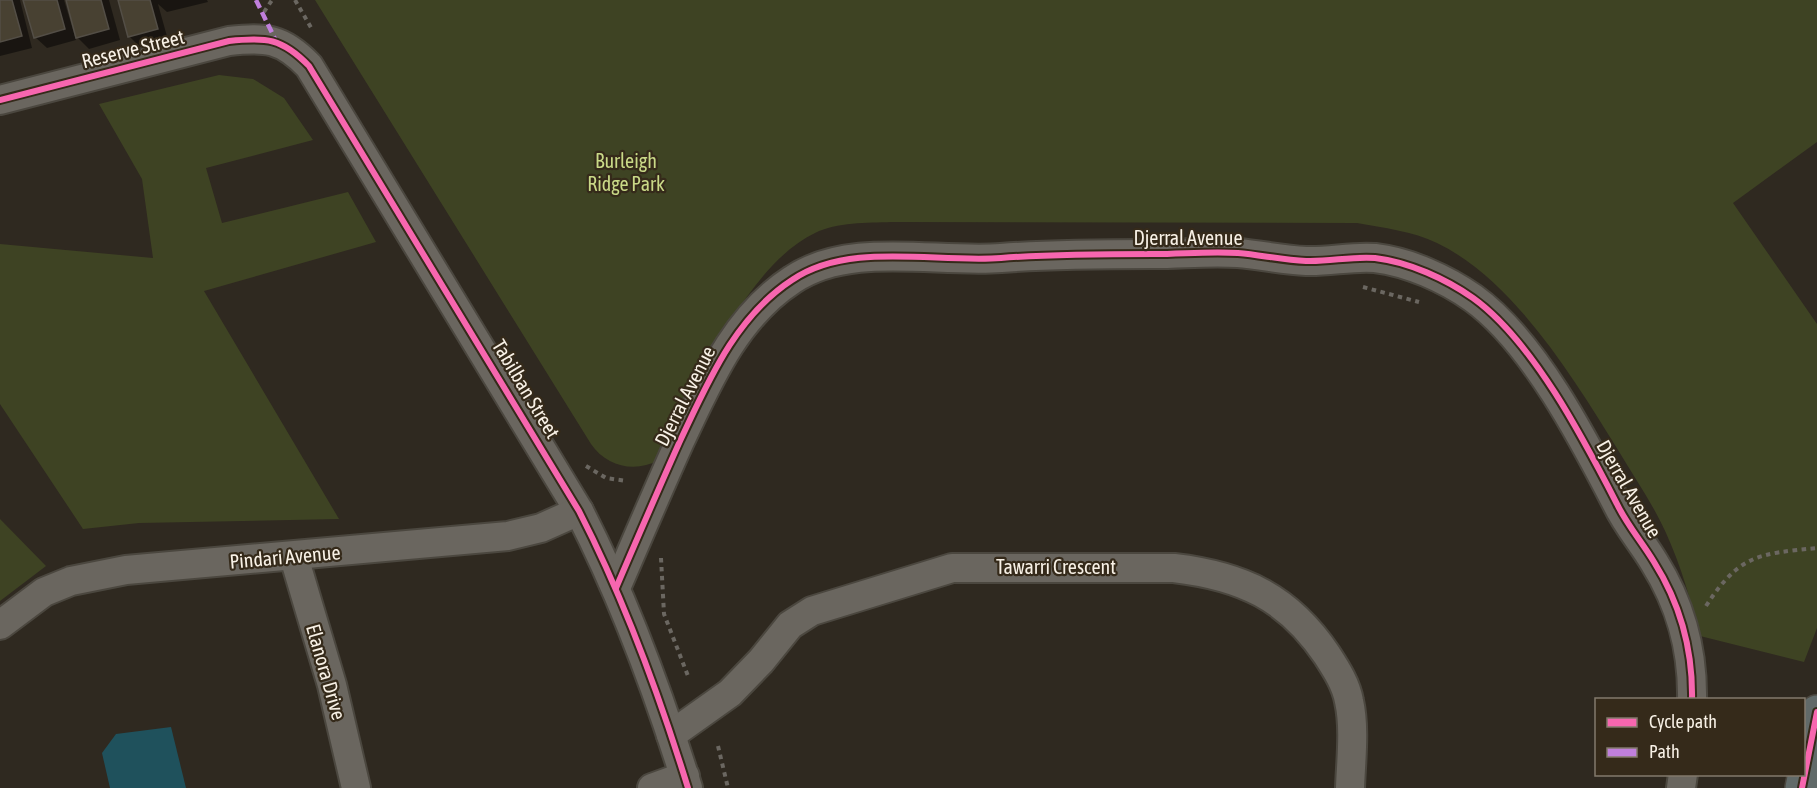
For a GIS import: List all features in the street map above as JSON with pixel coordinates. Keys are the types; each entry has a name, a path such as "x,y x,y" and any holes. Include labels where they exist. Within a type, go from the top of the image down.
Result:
{"highway":[{"path":"1803,788 1817,712"}],"street":[{"name":"Reserve Street","path":"0,100 229,41 253,39 276,41"},
{"name":"Tabilban Street","path":"276,41 294,51 309,66 579,511 616,588 687,782"},
{"name":"Djerral Avenue","path":"616,588 702,394 731,342 768,297 809,270 843,259 870,257 946,260 1039,255 1234,253 1307,261 1376,259 1408,266 1437,278 1473,298 1518,341 1550,388 1595,462 1624,518 1654,562 1685,628 1690,647 1692,698"},
{"name":"Pindari Avenue","path":"0,625 45,592 71,581 126,570 294,557 508,536 541,528 579,511"},
{"name":"Elanora Drive","path":"294,557 332,685 356,788"},
{"name":"Tawarri Crescent","path":"671,735 730,693 761,661 790,625 812,611 952,568 1174,568 1199,571 1252,587 1280,603 1312,635 1342,680 1349,700 1350,788"},
{"path":"652,788 687,782"}],"path":[{"path":"263,15 272,0"},
{"path":"295,0 310,26"},
{"path":"1360,287 1399,295 1427,306"},
{"path":"661,549 664,614 688,676"},
{"path":"1685,628 1697,620 1721,582 1743,562 1769,553 1817,549"},
{"path":"718,746 728,788"}],"green space":[{"name":"Burleigh Ridge Park","path":"315,0 1817,0 1817,142 1733,203 1817,324 1817,628 1804,662 1700,636 1681,571 1655,512 1562,363 1517,306 1492,281 1465,260 1437,243 1398,230 1357,223 891,222 852,224 824,229 789,250 765,273 743,302 705,367 659,460 631,467 613,463 591,444"},
{"path":"219,75 253,79 284,98 313,140 206,168 222,223 348,192 376,242 204,291 339,519 139,523 83,529 0,404 0,244 153,258 142,179 99,104"},
{"path":"0,519 46,566 0,601"}],"water":[{"path":"171,727 186,788 110,788 102,753 116,734"}],"building":[{"path":"0,0 12,0 22,36 0,42"},
{"path":"23,0 57,0 65,29 34,38"},
{"path":"66,0 101,0 109,29 76,38"},
{"path":"118,0 150,0 158,29 128,37"}],"marked path":[{"path":"256,0 276,41"}],"cycle path":[{"path":"0,100 229,41 253,39 273,42 290,50 309,66 579,511 640,647 688,788"},
{"path":"616,588 680,441 725,352 754,312 772,295 792,280 815,268 839,261 893,256 975,259 1217,252 1306,261 1375,258 1401,263 1427,272 1473,298 1516,339 1536,365 1573,422 1621,512 1654,562 1671,595 1688,645 1692,698"},
{"path":"1805,773 1817,712"},
{"path":"1802,788 1804,776"}]}
